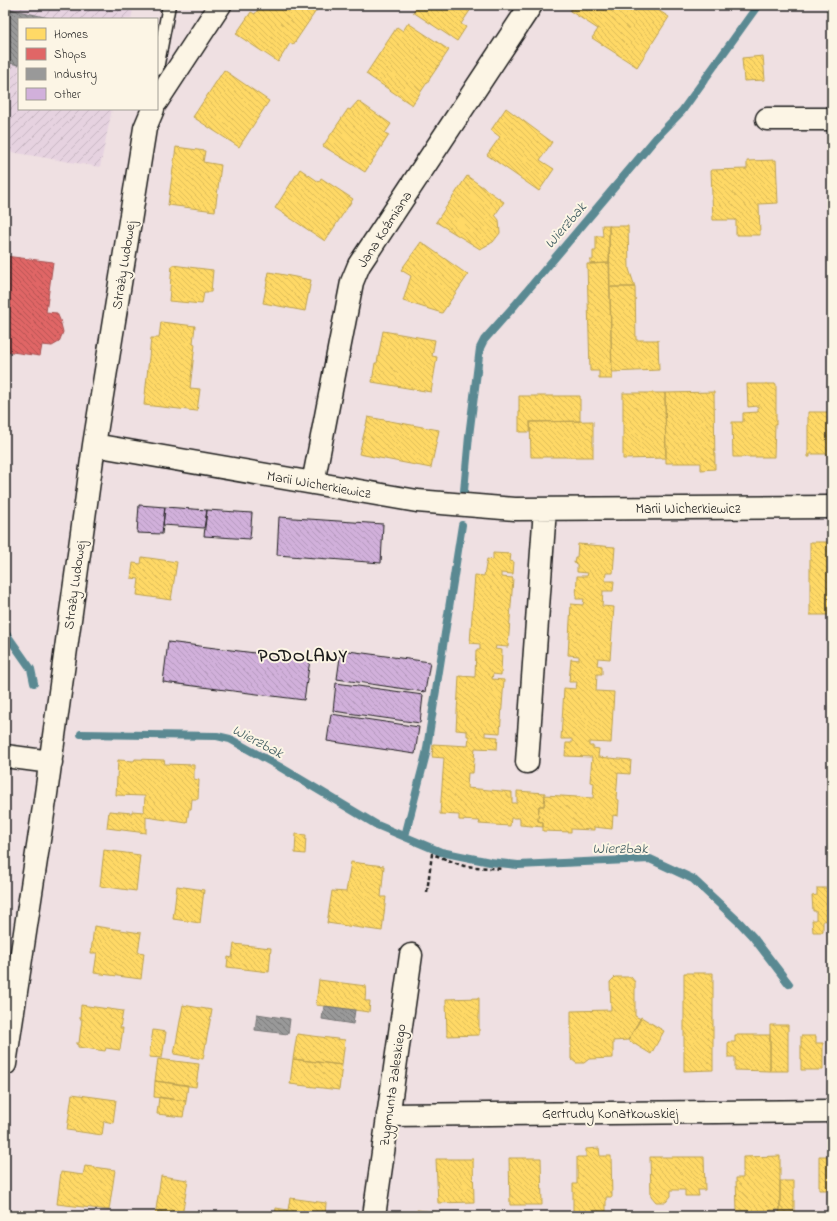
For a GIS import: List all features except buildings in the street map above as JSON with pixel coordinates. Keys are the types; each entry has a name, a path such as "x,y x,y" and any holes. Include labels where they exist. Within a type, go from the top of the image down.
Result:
{"street":[{"name":"Straży Ludowej","path":"158,96 220,5"},
{"name":"Jana Koźmiana","path":"313,483 352,282 359,265 531,5"},
{"name":"Straży Ludowej","path":"5,1064 50,762 94,445 145,128 152,110"},
{"path":"767,120 832,119"},
{"name":"Marii Wicherkiewicz","path":"94,445 417,501 516,509 832,507"},
{"path":"526,762 545,509"},
{"path":"5,756 50,762"},
{"name":"Zygmunta Zaleskiego","path":"374,1216 411,955"},
{"name":"Gertrudy Konatkowskiej","path":"388,1115 832,1111"}],"lane":[{"path":"158,64 169,5"}],"path":[{"path":"427,892 432,854 464,866 503,869"}],"shaded area":[{"path":"5,5 134,5 131,18 18,18 18,110 112,110 100,167 5,151"}],"waterway":[{"name":"Wierzbak","path":"464,491 480,348 484,340 656,138 682,111 758,5"},
{"name":"Wierzbak","path":"405,836 426,754 462,525"},
{"name":"Wierzbak","path":"5,632 31,669 34,683"},
{"name":"Wierzbak","path":"81,734 217,736 230,739 377,825 441,852 490,862 518,865 650,859 693,879 753,937 789,984"}],"district":[{"name":"PODOLANY","path":"303,655"}]}
